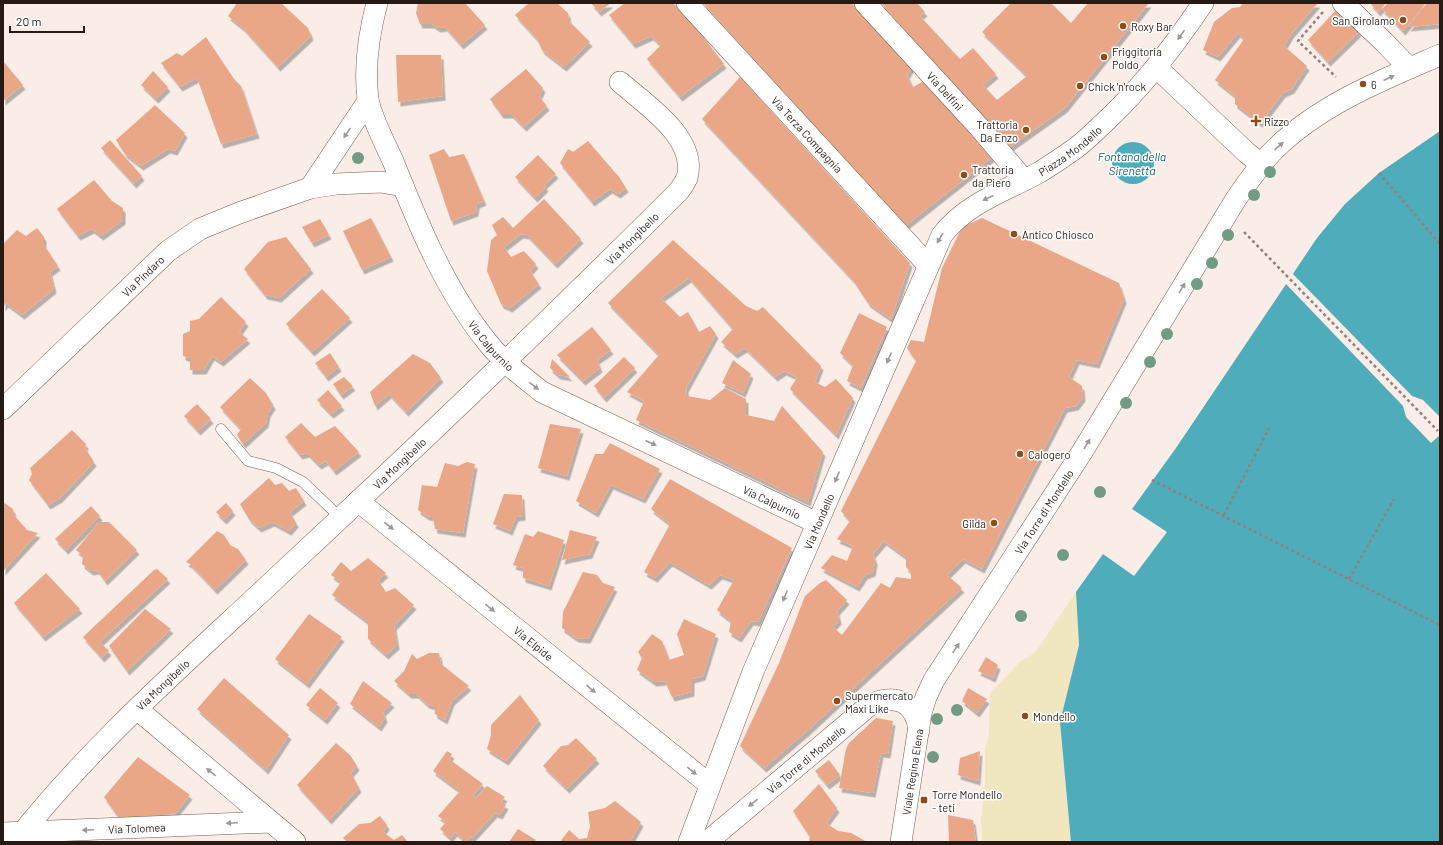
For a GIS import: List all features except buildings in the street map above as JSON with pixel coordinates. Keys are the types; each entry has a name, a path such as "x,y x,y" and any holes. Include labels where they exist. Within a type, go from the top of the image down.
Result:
{"street":[{"name":"Via Calpurnio","path":"377,3 371,25 367,63 368,100 428,243 456,295 488,344 504,361 542,392 817,523"},
{"name":"Via Terza Compagnia","path":"686,3 928,265"},
{"name":"Via Delfini","path":"865,3 979,127 1024,180"},
{"name":"Piazza Mondello","path":"966,210 1024,180 1075,149 1120,108 1156,67 1203,3"},
{"path":"1335,6 1384,42 1409,68"},
{"path":"1156,67 1261,164 1274,150 1305,125 1336,104 1409,68 1440,55"},
{"name":"Via Mongibello","path":"13,836 108,737 341,518 679,191 687,178 688,161 684,145 675,132 620,82"},
{"path":"310,188 368,100"},
{"name":"Via Torre di Mondello","path":"934,680 1078,459 1236,199 1261,164"},
{"name":"Via Pindaro","path":"3,409 168,251 200,230 238,213 310,188 336,184 381,182 403,186"},
{"name":"Via Mondello","path":"688,842 753,672 928,265 942,235 953,221 966,210"},
{"name":"Via Elpide","path":"358,501 710,785"},
{"name":"Viale Regina Elena","path":"901,842 919,730 926,697 934,680"},
{"name":"Via Torre di Mondello","path":"707,842 871,704 883,699 892,698 902,702 910,708 916,717 919,730"},
{"path":"137,709 295,842"},
{"name":"Via Tolomea","path":"13,836 271,822"}],"lane":[{"path":"221,429 248,461 276,468 303,482 341,518"}],"path":[{"path":"1335,6 1298,41 1337,79"},
{"path":"1379,173 1440,244"},
{"path":"1240,228 1438,431"},
{"path":"1224,515 1269,428"},
{"path":"1152,480 1440,625"},
{"path":"1349,579 1394,499"}],"sand":[{"name":"Mondello","path":"1076,592 1079,645 1060,722 1071,842 982,842 981,819 985,781 985,748 989,736 990,693 1021,661 1035,653"}],"water":[{"path":"1440,131 1440,842 1071,842 1060,722 1079,645 1076,592 1103,554 1134,576 1167,532 1132,509 1176,448 1317,238 1345,204 1379,173"},
{"name":"Fontana della Sirenetta","path":"1129,142 1137,142 1145,145 1151,151 1154,163 1151,175 1145,181 1137,184 1129,184 1121,181 1115,175 1112,167 1112,159 1115,151 1121,145"}],"pier":[{"path":"1292,273 1412,396 1423,400 1440,417 1440,435 1431,443 1406,417 1403,406 1285,283"}],"place":[{"name":"San Girolamo","path":"1403,20"},
{"name":"Roxy Bar","path":"1123,26"},
{"name":"Friggitoria Poldo","path":"1104,57"},
{"name":"6","path":"1363,84"},
{"name":"Chick 'n'rock","path":"1080,86"},
{"name":"Rizzo","path":"1256,121"},
{"name":"Trattoria Da Enzo","path":"1026,130"},
{"name":"Trattoria da Piero","path":"964,175"},
{"name":"Antico Chiosco","path":"1014,234"},
{"name":"Calogero","path":"1020,454"},
{"name":"Gilda","path":"994,523"},
{"name":"Supermercato Maxi Like","path":"837,701"},
{"name":"Mondello","path":"1025,716"},
{"name":"Torre Mondello - teti","path":"924,800"}]}
